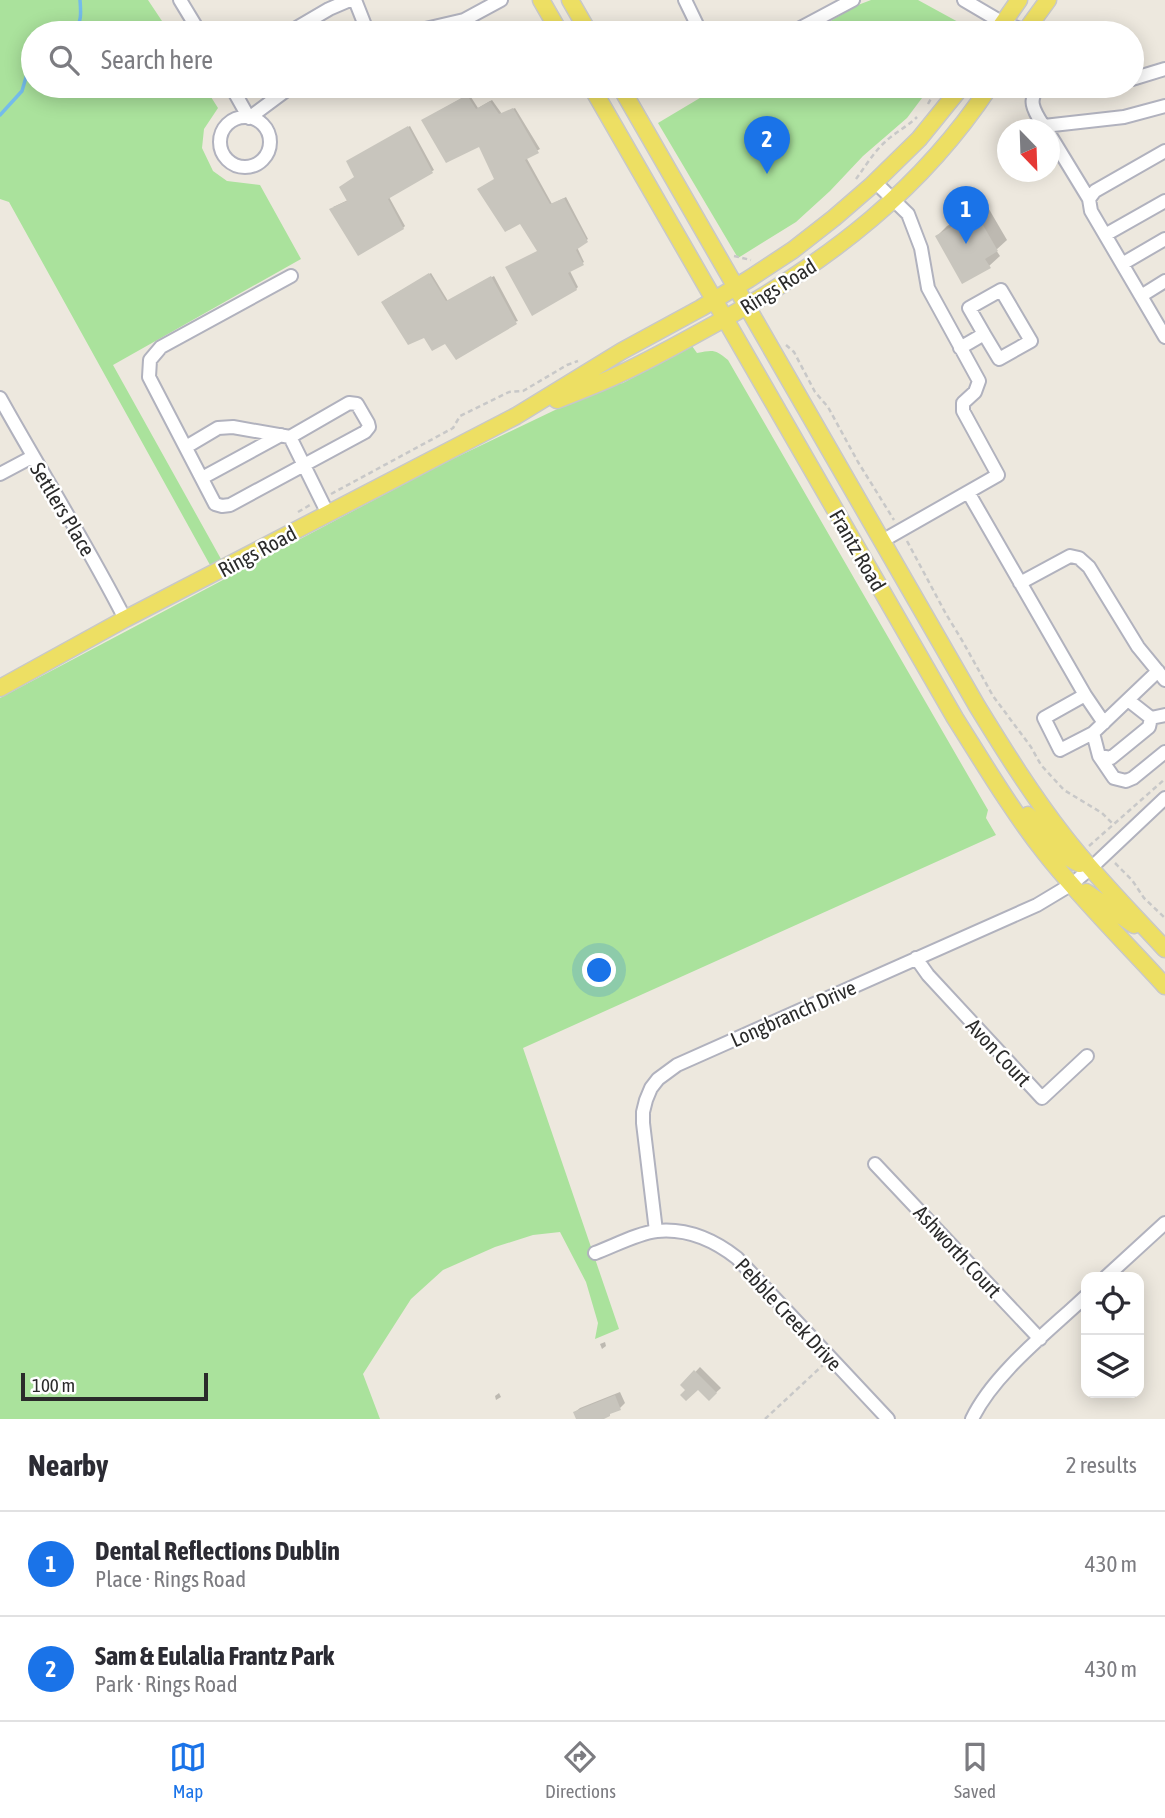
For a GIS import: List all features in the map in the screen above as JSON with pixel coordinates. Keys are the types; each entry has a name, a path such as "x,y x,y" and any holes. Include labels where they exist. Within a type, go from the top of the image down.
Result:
{"main road":[{"path":"541,0 553,21"},
{"path":"570,0 582,21"},
{"path":"1004,21 1019,0"},
{"path":"1033,21 1048,0"},
{"name":"Frantz Road","path":"598,98 998,787 1046,854 1165,986"},
{"name":"Frantz Road","path":"627,98 742,283 747,306 1013,765 1065,838 1163,947"},
{"name":"Rings Road","path":"516,416 622,351 714,301 793,250 875,182 919,139 952,98"},
{"name":"Rings Road","path":"0,688 324,507 516,416 611,378 747,306 810,267 894,200 933,158 981,98"},
{"path":"998,787 1023,809 1073,862 1091,868"},
{"path":"1072,884 1163,947"}],"street":[{"path":"180,0 193,21"},
{"path":"309,21 353,0 363,21"},
{"path":"461,21 501,0"},
{"path":"685,0 695,21"},
{"path":"814,21 853,0"},
{"path":"964,0 990,21"},
{"path":"1144,75 1165,69"},
{"path":"238,98 249,118 262,124 269,138 265,156 256,165 240,167 226,159 221,152 219,143 225,127 231,121 249,118 276,98"},
{"path":"1032,98 1034,109 1040,119"},
{"path":"1060,128 1124,117 1165,106"},
{"path":"1060,151 1089,199 1091,211 1165,337"},
{"path":"1089,199 1096,191 1165,151"},
{"path":"875,182 908,214 921,248 928,288 979,381 975,392 963,403 963,411 998,475 882,541"},
{"path":"1105,235 1165,201"},
{"path":"1122,264 1165,239"},
{"path":"202,478 349,402 357,404 369,427 365,432 230,505 222,506 215,504 149,377 150,359 162,347 291,276"},
{"path":"1141,296 1165,281"},
{"path":"1001,290 1031,341 999,359 984,334 969,308 1001,290"},
{"path":"960,348 984,334"},
{"name":"Settlers Place","path":"0,398 125,619"},
{"path":"186,447 218,428 233,427 285,436 324,507"},
{"path":"0,474 33,457"},
{"path":"968,492 1104,723"},
{"path":"1020,583 1070,556 1079,558 1089,567 1138,647 1161,676 1093,733 1060,750 1044,718 1086,695"},
{"path":"1128,701 1151,718 1165,715"},
{"path":"1100,756 1111,758 1149,727 1151,718"},
{"path":"1093,733 1100,756 1114,778 1126,781 1133,778 1165,752"},
{"name":"Longbranch Drive","path":"656,1231 643,1123 646,1100 658,1079 677,1065 1037,905 1072,884 1165,798"},
{"name":"Avon Court","path":"916,958 935,983 1042,1098 1087,1056"},
{"name":"Ashworth Court","path":"875,1164 1040,1339"},
{"path":"1112,1272 1165,1223"},
{"name":"Pebble Creek Drive","path":"595,1253 656,1231 691,1233 718,1243 737,1258 888,1419"},
{"path":"972,1419 987,1393 1008,1369 1081,1301"}],"path":[{"path":"851,184 874,153 923,112 931,98"},
{"path":"742,283 744,259 757,257"},
{"path":"784,343 794,352 815,392 828,407 993,696 1041,765 1064,790 1102,813 1113,824"},
{"path":"298,512 324,507 453,428 460,416 509,392 523,391 566,365 580,360"},
{"path":"1165,779 1095,840 1132,880 1144,898 1165,918"},
{"path":"765,1419 830,1358"}],"green space":[{"path":"0,0 148,0 162,21 21,21 21,98 212,98 218,108 204,129 202,148 213,171 227,181 260,185 301,259 113,365 221,559 210,565 9,202 0,199"},
{"path":"871,0 918,0 956,21 831,21"},
{"path":"700,98 922,98 907,118 863,156 796,222 738,258 658,123"},
{"path":"692,346 697,353 714,351 728,360 988,810 986,818 996,835 523,1048 619,1329 595,1339 598,1323 586,1282 560,1232 533,1235 495,1247 443,1270 411,1299 363,1374 380,1419 0,1419 0,698 438,466 601,388 623,383"}],"building":[{"path":"461,98 469,98 476,109 490,101 499,114 513,108 539,153 525,160 550,204 564,198 588,242 576,250 584,265 568,273 577,290 532,316 505,267 537,251 520,224 505,232 477,189 494,179 479,147 446,163 421,120"},
{"path":"408,126 433,173 388,199 404,229 358,256 329,209 347,201 339,187 354,177 346,161"},
{"path":"976,213 998,251 985,259 991,268 962,284 935,236"},
{"path":"429,273 446,301 491,276 517,324 456,360 445,344 432,351 424,338 408,345 381,302"},
{"path":"694,1370 717,1393 709,1401 698,1390 686,1401 680,1395 685,1390 680,1385"},
{"path":"615,1395 621,1410 604,1419 576,1419 573,1412"}],"waterway":[{"path":"79,21 80,0"},
{"path":"0,115 21,92"}],"place":[{"name":"Sam & Eulalia Frantz Park","path":"767,174"},
{"name":"Dental Reflections Dublin","path":"966,244"}]}
